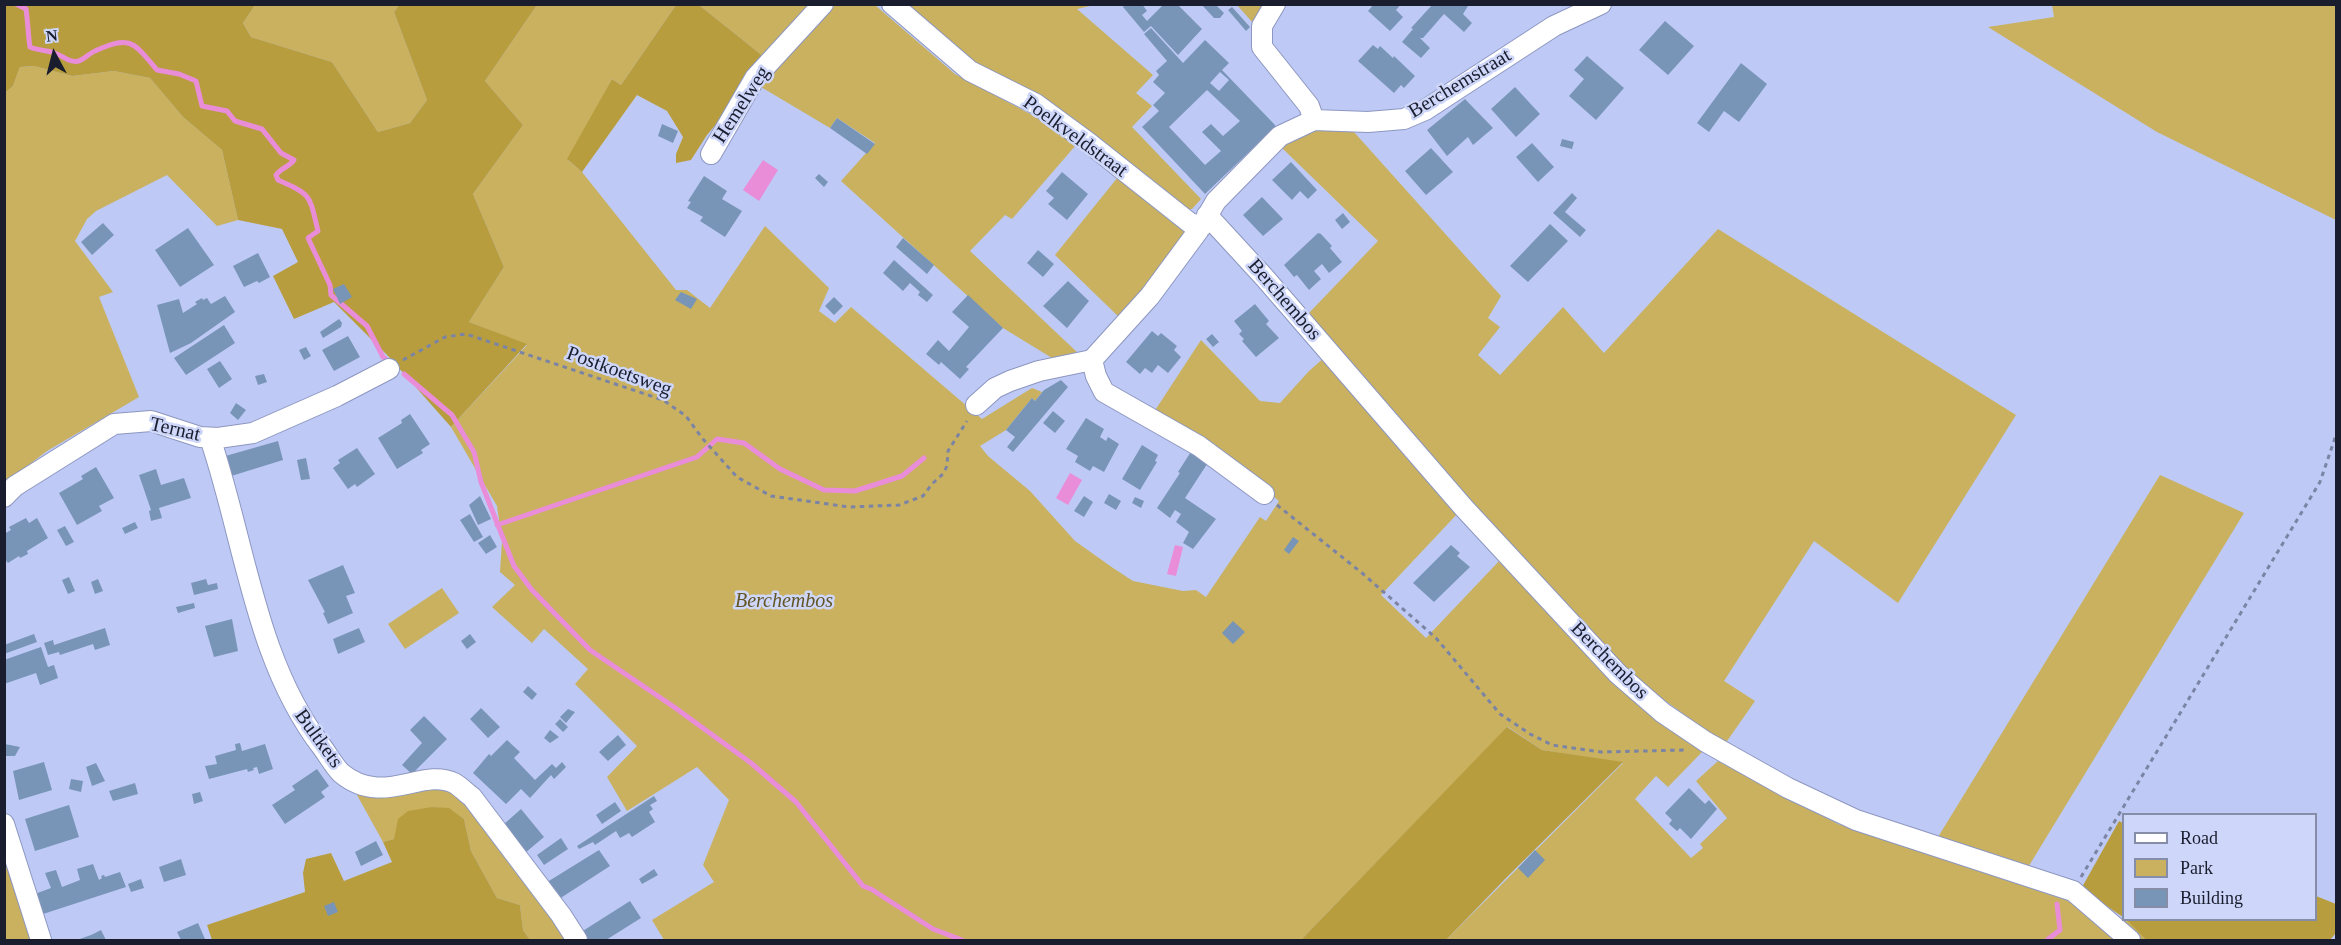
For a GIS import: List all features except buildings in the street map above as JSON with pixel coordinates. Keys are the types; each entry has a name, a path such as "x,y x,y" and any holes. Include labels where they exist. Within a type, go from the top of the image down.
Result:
{"street":[{"name":"Hemelweg","path":"711,154 755,78 823,4"},
{"name":"Poelkveldstraat","path":"892,4 970,70 1036,104 1190,223 1204,221"},
{"path":"1275,4 1262,26 1262,47 1309,106 1314,120"},
{"name":"Berchemstraat","path":"1092,360 1150,296 1225,190 1280,136 1314,120 1368,122 1404,119 1425,110 1554,26 1601,4"},
{"name":"Berchembos","path":"1204,221 1272,286 1464,508 1547,599 1618,674 1663,713 1706,742 1788,788 1856,820 2073,891 2130,940"},
{"path":"976,405 995,388 1010,381 1039,371 1092,360 1093,368 1104,392 1199,446 1264,494"},
{"name":"Ternat","path":"4,497 15,486 114,424 152,421 200,437 210,438 254,432 280,422 389,369"},
{"name":"Bultkets","path":"210,438 271,657 294,707 309,730 341,772 367,788 398,787 435,779 453,783 472,797 561,915 577,940"},
{"path":"4,824 41,940"}],"path":[{"name":"Postkoetsweg","path":"389,369 419,349 445,337 466,334 663,400 686,416 702,438 737,477 771,496 849,507 899,505 923,496 943,474 947,466 948,451 976,405"},
{"path":"2073,891 2320,482 2337,435"},
{"path":"1264,494 1362,573 1436,638 1500,714 1530,734 1552,745 1601,752 1698,749 1706,742"}],"green space":[{"path":"255,5 399,5 394,12 427,100 410,123 378,132 332,62 251,37 243,23"},
{"path":"537,5 676,5 621,85 612,79 568,160 582,172 676,290 687,290 710,308 765,226 829,288 819,311 835,323 851,307 982,419 1032,388 1042,392 1035,401 1032,398 1006,430 980,446 988,456 1030,491 1075,541 1133,581 1183,591 1196,590 1206,597 1260,517 1266,521 1279,501 1235,466 1152,415 1201,340 1260,401 1280,403 1325,357 1459,512 1381,595 1426,638 1501,559 1540,605 1632,698 1704,750 1668,787 1656,776 1635,799 1691,858 1703,848 1700,844 1727,818 1696,781 1718,761 1838,824 2122,919 2122,921 2129,921 2146,940 1446,940 1623,763 1542,750 1508,727 1301,940 664,940 652,920 714,882 703,865 729,800 697,767 627,811 607,777 637,746 575,684 588,669 544,629 532,643 492,607 515,585 500,572 502,541 497,506 451,427 527,345 469,322 504,267 473,194 523,125 485,81"},
{"path":"699,5 817,5 769,61"},
{"path":"835,5 875,5 955,74 1034,116 1076,145 1012,219 1005,215 970,251 1079,354 1061,360 1052,358 1003,328 841,181 875,143 837,118 830,128 761,87"},
{"path":"904,5 1094,5 1077,9 1153,75 1136,93 1152,106 1132,127 1201,199 1192,209 1184,209 973,63"},
{"path":"1237,5 1266,5 1253,23"},
{"path":"2052,5 2336,5 2336,220 2157,132 1988,27 2054,17"},
{"path":"34,66 72,76 114,71 150,78 183,117 222,150 238,220 217,226 167,175 96,211 87,219 75,241 113,292 99,297 139,397 47,451 5,483 5,93 13,86 20,67"},
{"path":"1327,128 1354,132 1501,296 1488,318 1500,327 1478,355 1500,375 1563,307 1604,353 1718,229 2016,415 1898,603 1814,541 1724,681 1755,701 1725,744 1634,678 1415,439 1308,314 1378,241 1282,148 1307,130"},
{"path":"1118,177 1186,230 1186,239 1123,321 1055,255"},
{"path":"2160,475 2244,513 2027,869 1935,842"},
{"path":"442,588 459,613 405,649 388,624"},
{"path":"421,788 450,790 464,799 570,940 530,940 523,930 520,905 497,898 471,851 464,819 449,809 432,807 394,839 383,842 357,795 388,794"},
{"path":"5,843 35,940 5,940"}],"shaded area":[{"path":"5,5 255,5 243,23 251,37 332,62 378,132 410,123 427,100 394,12 399,5 537,5 485,81 523,125 473,194 504,267 469,322 527,344 451,427 390,358 334,302 294,319 273,276 298,262 282,229 238,220 222,150 183,117 150,78 114,71 72,76 34,66 20,67 13,86 5,93"},
{"path":"676,5 699,5 769,61 707,135 691,160 676,163 676,154 683,137 667,111 637,95 582,172 567,159 612,79 621,85"},
{"path":"763,160 778,170 759,201 743,190"},
{"path":"1070,473 1082,480 1068,505 1056,498"},
{"path":"1175,545 1183,547 1176,576 1167,574"},
{"path":"1507,727 1542,750 1623,762 1446,940 1301,940"},
{"path":"432,807 449,808 464,819 471,851 497,898 520,905 523,930 530,940 212,940 207,925 305,892 303,873 306,859 331,853 344,881 392,862 383,842 394,839 398,819 408,811"},
{"path":"2119,821 2122,822 2122,916 2081,889"},
{"path":"2317,896 2336,904 2336,933 2330,940 2146,940 2128,921 2317,921"}],"waterway":[{"path":"16,4 26,9 30,47 76,61 107,46 124,42 131,44 143,53 157,70 179,74 196,81 202,106 227,111 235,121 262,129 281,153 294,160 276,175 278,180 303,193 310,203 318,231 308,238 330,285 331,295 367,326 383,357 391,363"},
{"path":"404,374 452,415 474,452 481,482 514,566 532,590 590,650 751,763 796,802 863,886 933,929 962,940"},
{"path":"497,525 697,457 717,439 744,443 780,469 824,490 855,491 902,476 924,458"},
{"path":"2047,940 2060,930 2057,904"}]}
